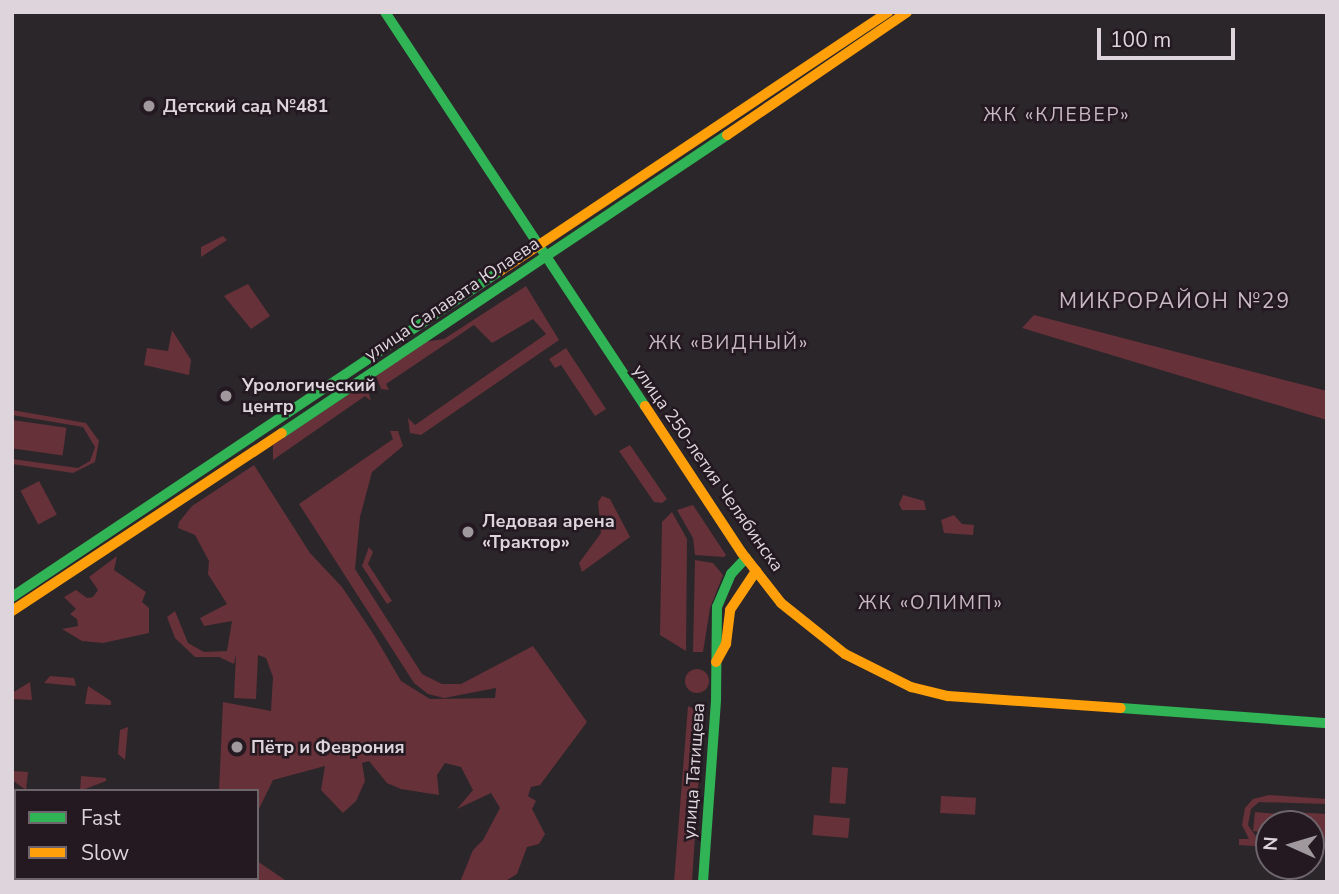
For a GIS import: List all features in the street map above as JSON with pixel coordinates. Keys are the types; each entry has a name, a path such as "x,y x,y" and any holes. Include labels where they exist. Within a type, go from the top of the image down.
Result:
{"main road":[{"name":"улица 250-летия Челябинска","path":"385,12 746,558 781,603 845,654 911,687 948,696 1327,723"},
{"name":"улица Салавата Юлаева","path":"12,597 889,12"},
{"name":"улица Салавата Юлаева","path":"12,611 547,258 907,12"},
{"name":"улица Татищева","path":"704,882 717,607 731,574 746,558"},
{"name":"улица Татищева","path":"716,662 726,643 730,610 756,571"}],"shaded area":[{"path":"223,236 227,240 201,257 201,247"},
{"path":"248,284 270,316 251,329 224,296"},
{"path":"526,286 559,340 421,435 410,433 408,418 415,425 546,334 533,319 492,343 474,325 386,384 389,390 381,389 376,376 424,342 444,339"},
{"path":"1034,315 1327,391 1327,420 1022,328"},
{"path":"172,330 191,360 189,375 144,365 147,348 168,351"},
{"path":"566,348 606,409 595,416 561,365 555,368 549,359"},
{"path":"361,386 367,387 371,401 365,396 273,460 273,445"},
{"path":"12,410 86,423 99,441 95,462 73,473 12,464 12,459 78,468 90,461 95,447 83,427 12,415"},
{"path":"12,420 66,428 63,455 12,448"},
{"path":"390,431 398,431 403,446 372,472 360,517 355,569 422,674 442,684 461,684 533,646 587,722 540,785 531,787 528,796 536,801 532,809 545,834 539,844 527,847 517,874 504,882 460,882 473,850 483,840 500,808 491,793 457,809 473,790 461,767 445,763 437,775 439,795 401,789 387,783 369,761 362,763 365,781 356,801 343,813 321,790 325,766 273,780 259,809 259,789 219,789 223,702 271,711 273,677 266,658 258,655 256,699 234,698 236,654 234,664 219,657 195,657 175,638 167,617 175,611 188,643 204,652 227,651 232,621 204,626 200,618 227,604 208,574 209,561 195,535 178,528 179,522 192,506 254,465 310,553 342,587 401,681 430,699 495,698 496,688 444,698 428,694 414,683 299,504 393,439"},
{"path":"630,445 667,499 662,503 654,502 619,451"},
{"path":"39,481 57,515 38,524 20,491"},
{"path":"903,495 924,501 926,510 902,510 899,504"},
{"path":"602,496 610,499 630,537 582,572 579,563 601,533 598,502"},
{"path":"693,505 726,555 724,557 695,555 693,538 677,510"},
{"path":"672,512 687,539 686,651 660,635 662,522"},
{"path":"954,515 962,524 974,525 973,535 944,533 941,520"},
{"path":"369,547 373,552 368,564 392,601 387,604 362,566"},
{"path":"117,556 114,570 146,592 142,602 149,608 149,633 103,643 82,641 62,629 78,626 77,619 70,614 76,609 64,597 76,590 87,598 93,597 98,590 89,577"},
{"path":"695,560 713,563 723,575 710,608 703,652 693,652"},
{"path":"697,669 705,673 709,681 705,689 697,693 689,689 685,681 689,673"},
{"path":"50,676 74,678 76,686 44,683"},
{"path":"30,682 32,700 12,699 12,693"},
{"path":"88,686 111,701 111,705 85,704"},
{"path":"688,706 703,713 692,882 674,882"},
{"path":"128,727 125,760 118,754 120,730"},
{"path":"832,767 848,768 845,804 829,803"},
{"path":"12,771 28,772 26,789 12,780"},
{"path":"81,776 106,778 106,781 80,789"},
{"path":"1269,795 1327,799 1327,804 1259,802 1251,809 1248,825 1255,835 1255,846 1239,845 1239,839 1249,839 1242,825 1245,808 1253,799"},
{"path":"941,796 976,798 975,815 940,813"},
{"path":"1325,814 1327,814 1325,843"},
{"path":"814,815 850,818 848,838 812,835"},
{"path":"259,862 288,882 191,882 259,880"}],"traffic: fast":[{"path":"385,12 645,406"},
{"path":"282,433 727,135"},
{"path":"12,597 500,271"},
{"path":"703,882 716,700 717,607 731,574 746,558"},
{"path":"1121,708 1327,723"}],"traffic: slow":[{"path":"500,271 889,12"},
{"path":"727,135 907,12"},
{"path":"645,406 742,553 781,603 845,654 911,687 948,696 1121,708"},
{"path":"12,611 282,433"},
{"path":"716,662 726,644 730,610 756,571"}],"place":[{"name":"Детский сад №481","path":"149,106"},
{"name":"Урологический центр","path":"226,396"},
{"name":"Ледовая арена «Трактор»","path":"468,532"},
{"name":"Пётр и Феврония","path":"237,747"}],"district":[{"name":"ЖК «КЛЕВЕР»","path":"1057,116"},
{"name":"МИКРОРАЙОН №29","path":"1175,301"},
{"name":"ЖК «ВИДНЫЙ»","path":"729,344"},
{"name":"ЖК «ОЛИМП»","path":"931,604"}]}
